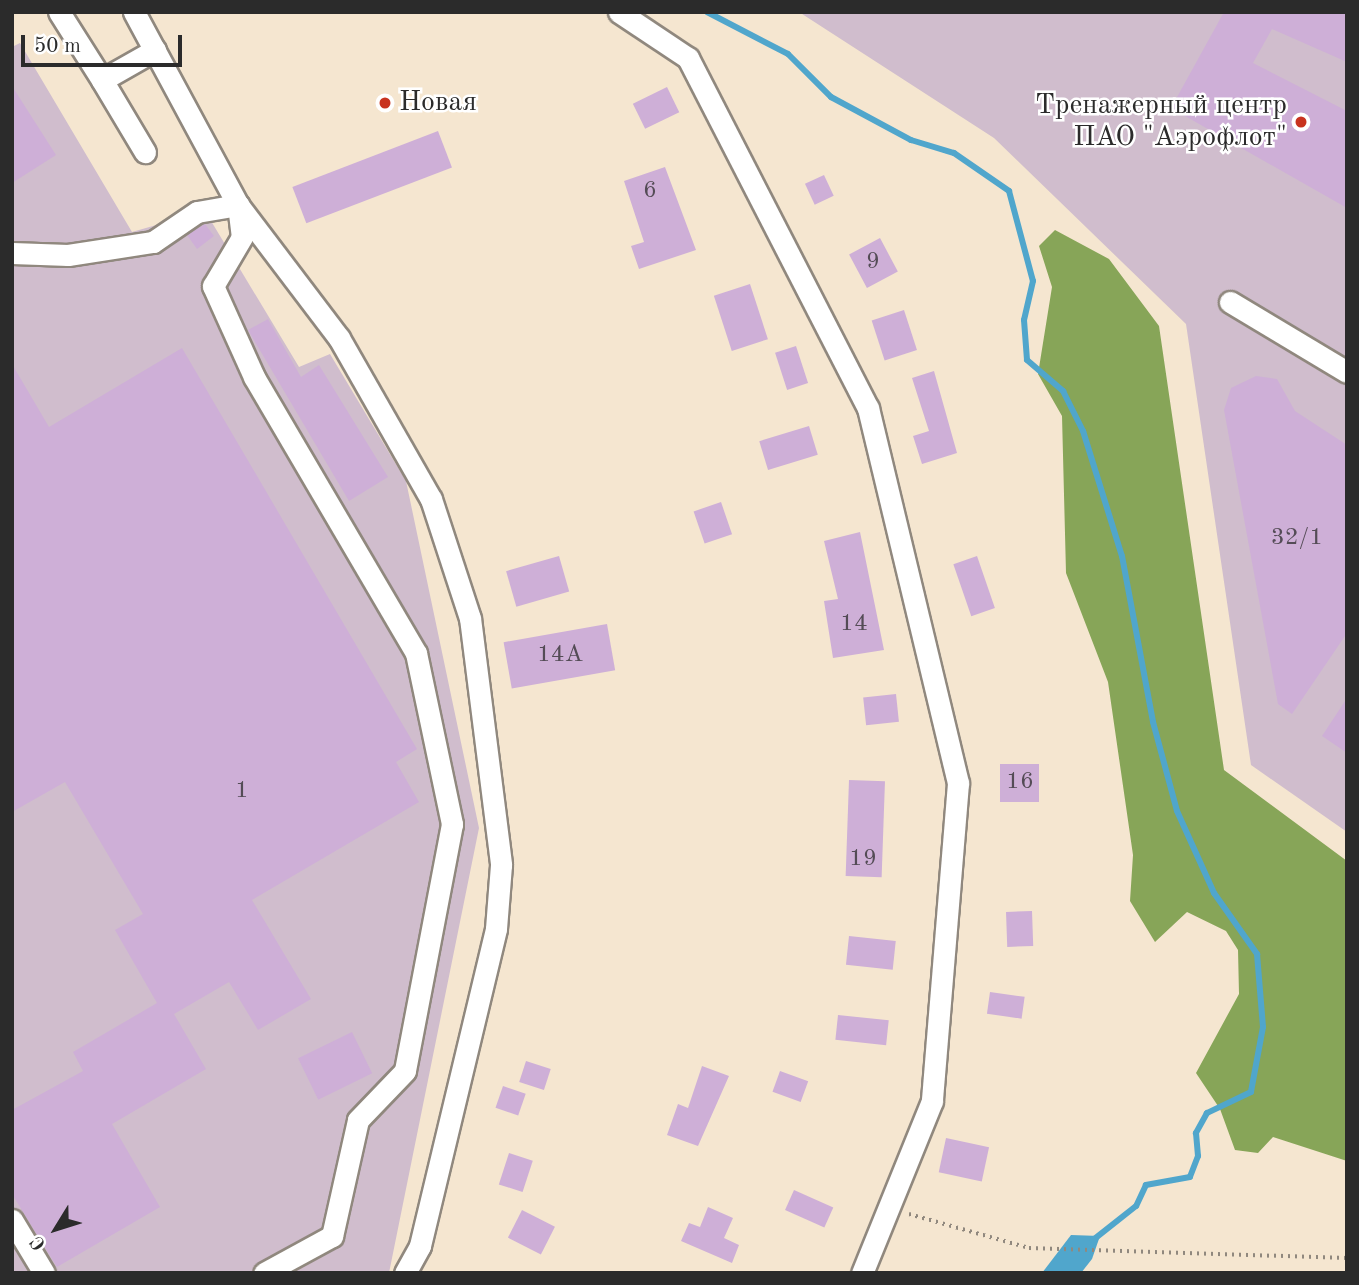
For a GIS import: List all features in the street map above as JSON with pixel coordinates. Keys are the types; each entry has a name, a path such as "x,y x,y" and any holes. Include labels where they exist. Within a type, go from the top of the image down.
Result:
{"street":[{"path":"59,12 145,152"},
{"path":"134,12 239,205 339,338 431,499 470,618 501,865 496,929 420,1246 405,1273"},
{"path":"619,12 688,58 868,408 958,783 932,1101 863,1273"},
{"path":"102,80 155,50"},
{"path":"12,253 68,255 153,242 197,212 239,205"},
{"path":"239,205 242,237 213,286 254,377 416,653 452,824 405,1070 358,1120 332,1236 264,1273"},
{"path":"1230,302 1347,372"},
{"path":"12,1220 44,1273"}],"path":[{"path":"889,1208 1029,1248 1347,1258"}],"shaded area":[{"path":"799,12 1347,12 1347,832 1251,765 1186,324 994,138"},
{"path":"20,43 132,232 205,211 299,367 330,354 406,481 479,828 389,1273 12,1273 12,47"}],"green space":[{"path":"1055,230 1109,259 1159,326 1224,770 1347,861 1347,1161 1273,1137 1258,1153 1235,1150 1220,1109 1196,1073 1239,994 1238,950 1226,931 1187,912 1155,942 1130,901 1133,855 1108,682 1066,573 1062,416 1038,374 1052,287 1039,246"}],"water":[{"path":"1071,1235 1100,1236 1092,1259 1081,1273 1042,1273"}],"building":[{"name":"Тренажерный центр ПАО \"Аэрофлот\"","path":"1224,12 1347,12 1347,62 1272,29 1253,63 1347,111 1347,208 1171,108"},
{"path":"12,86 56,155 12,183"},
{"path":"667,87 679,112 645,129 633,104"},
{"path":"438,131 452,167 306,223 292,187"},
{"path":"665,167 696,250 639,269 631,246 644,242 624,181"},
{"path":"824,175 834,196 815,205 805,184"},
{"path":"205,224 214,236 197,249 187,235"},
{"path":"880,238 898,272 867,288 849,254"},
{"path":"750,284 768,339 732,351 714,296"},
{"path":"904,310 917,350 885,360 872,321"},
{"path":"268,319 301,377 319,365 388,477 349,501 248,330"},
{"path":"796,346 808,383 787,390 775,353"},
{"path":"182,348 417,749 396,762 419,802 252,900 311,999 258,1030 229,982 174,1014 206,1069 112,1124 160,1207 57,1267 12,1194 12,1110 83,1071 73,1052 157,1003 115,930 143,914 65,782 12,812 12,364 49,427"},
{"path":"934,371 957,453 922,464 913,436 929,431 912,378"},
{"path":"1256,376 1277,379 1295,411 1347,445 1347,633 1292,714 1278,704 1224,410 1231,388"},
{"path":"809,426 818,455 768,470 759,441"},
{"path":"721,502 732,534 705,544 694,511"},
{"path":"860,532 884,650 833,658 824,601 838,599 824,541"},
{"path":"559,556 569,592 516,607 506,571"},
{"path":"977,556 995,608 971,616 953,564"},
{"path":"607,624 615,670 512,689 504,642"},
{"path":"896,694 899,722 866,725 863,697"},
{"path":"1347,698 1347,753 1322,736"},
{"path":"1000,764 1039,764 1039,802 1000,802"},
{"path":"849,780 885,781 882,877 846,876"},
{"path":"1032,911 1033,946 1007,947 1006,912"},
{"path":"849,936 896,941 893,970 846,965"},
{"path":"990,992 1025,997 1022,1019 987,1014"},
{"path":"838,1015 889,1020 886,1045 835,1040"},
{"path":"352,1032 372,1073 318,1100 298,1058"},
{"path":"526,1061 551,1069 544,1090 519,1082"},
{"path":"702,1066 729,1076 698,1146 667,1135 678,1104 688,1108"},
{"path":"780,1071 808,1081 801,1102 772,1092"},
{"path":"503,1086 526,1094 518,1116 496,1108"},
{"path":"946,1138 989,1147 982,1181 939,1172"},
{"path":"509,1153 533,1161 523,1192 499,1184"},
{"path":"794,1190 833,1207 824,1228 785,1210"},
{"path":"708,1207 733,1218 724,1238 739,1245 732,1263 681,1241 689,1223 700,1227"},
{"path":"522,1210 555,1227 541,1254 508,1238"}],"waterway":[{"path":"707,12 788,54 831,97 911,140 954,153 1009,191 1033,281 1024,320 1027,360 1063,391 1083,431 1122,556 1153,722 1177,811 1214,893 1257,954 1263,1027 1251,1092 1207,1113 1196,1133 1198,1156 1190,1177 1146,1185 1136,1206 1093,1240"}],"place":[{"name":"Новая","path":"385,103"},
{"name":"Тренажерный центр ПАО \"Аэрофлот\"","path":"1301,122"}]}
